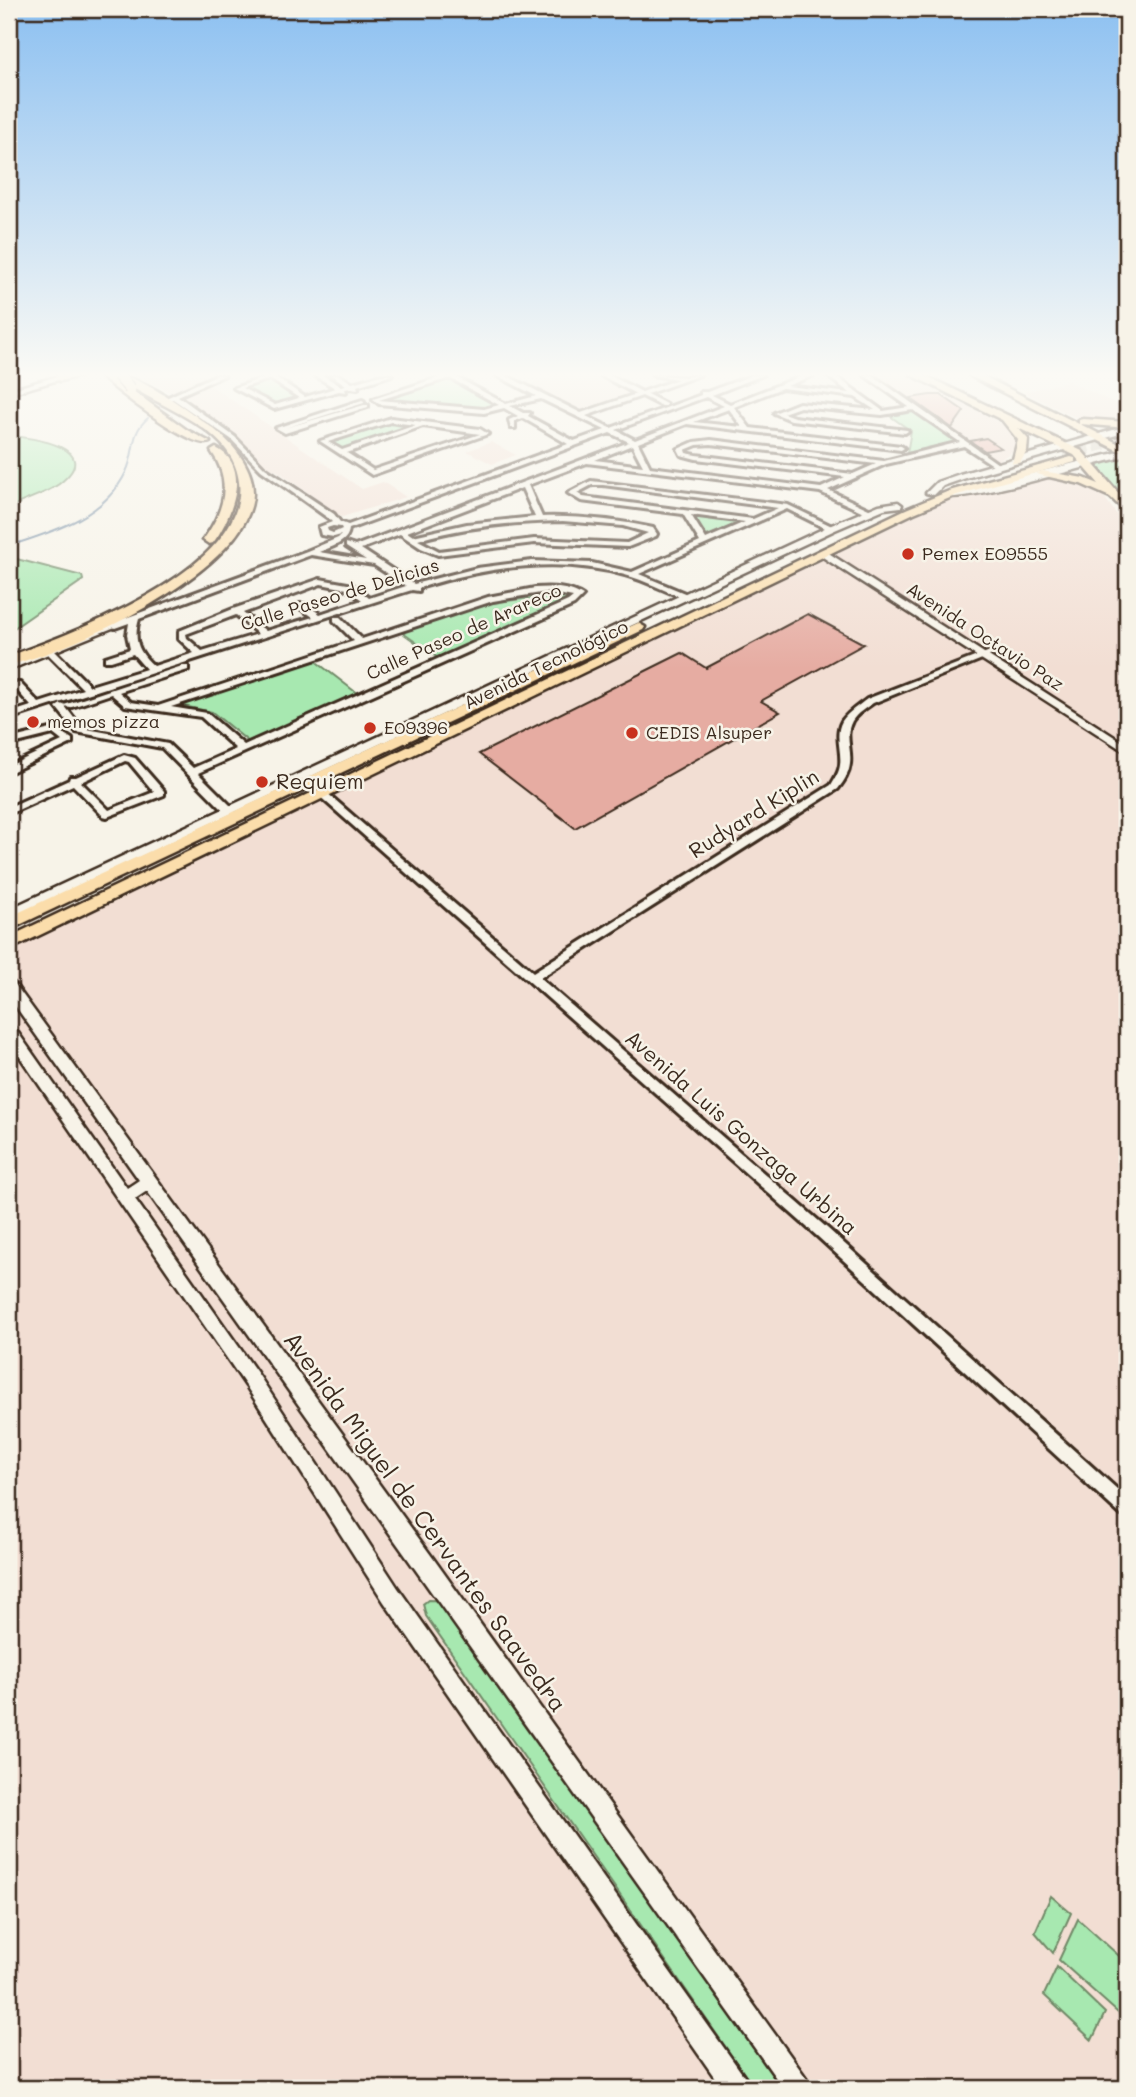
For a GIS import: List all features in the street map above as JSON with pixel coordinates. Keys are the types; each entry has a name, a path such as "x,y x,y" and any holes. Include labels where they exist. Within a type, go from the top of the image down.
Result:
{"main road":[{"path":"9,651 126,603 171,575 203,548 227,513 231,486 227,473"},
{"path":"72,638 150,601 198,569 228,536 244,507 245,481 242,473"},
{"path":"931,493 940,484 976,473"},
{"name":"Avenida Tecnológico","path":"9,924 898,505 931,493 1007,473"},
{"name":"Avenida Tecnológico","path":"9,944 947,496 1019,473"},
{"path":"1089,473 1123,505"},
{"path":"947,496 963,495 1042,474 1084,481 1123,505"},
{"path":"9,662 115,625"},
{"path":"420,730 434,741"}],"street":[{"path":"269,473 331,516 341,531 375,563 421,588"},
{"path":"9,667 310,553 341,531 385,511 489,473"},
{"path":"358,547 554,473"},
{"path":"679,473 822,490 868,512"},
{"path":"760,503 773,473"},
{"path":"826,473 853,476"},
{"path":"822,490 860,473"},
{"path":"754,521 576,498 572,493 594,483 760,503 788,507 832,528"},
{"path":"524,484 540,520"},
{"path":"591,500 624,486"},
{"path":"9,914 832,528 868,512 898,505"},
{"path":"631,575 788,507"},
{"path":"685,512 705,543"},
{"path":"401,531 412,539 438,553 514,542 628,545 653,536 650,530 634,527 540,520 480,524 412,539"},
{"path":"597,543 634,527"},
{"path":"358,547 421,588"},
{"name":"Avenida Octavio Paz","path":"828,552 1127,741"},
{"path":"310,553 375,563"},
{"name":"Calle Paseo de Delicias","path":"9,716 368,601 494,572 529,568 572,568 631,575 680,598"},
{"path":"201,655 183,639 182,633 320,581 350,586 368,601"},
{"name":"Calle Paseo de Delicias","path":"9,724 337,619 421,588"},
{"name":"Calle Paseo de Arareco","path":"160,708 359,641 515,594 558,591 579,596 571,603 192,772"},
{"path":"303,606 319,617"},
{"path":"236,611 264,634"},
{"path":"135,618 129,637 132,651 152,669"},
{"path":"337,619 359,641"},
{"path":"108,659 132,651"},
{"path":"51,652 89,690"},
{"name":"Avenida Octavio Paz","path":"988,655 1127,750"},
{"name":"Rudyard Kiplin","path":"532,978 835,787 847,767 842,737 843,724 851,712 870,701 988,655"},
{"path":"17,685 37,706"},
{"path":"113,691 128,704 204,715 243,749"},
{"path":"61,707 73,726 79,730 164,746 230,811"},
{"path":"9,743 55,731 69,741 9,771"},
{"path":"9,811 73,779 128,758 160,793 107,814 73,779"},
{"name":"Avenida Luis Gonzaga Urbina","path":"322,794 822,1232 1127,1509"},
{"name":"Avenida Miguel de Cervantes Saavedra","path":"9,987 798,2088"},
{"path":"9,1031 252,1380 391,1595 737,2088"},
{"path":"125,1197 149,1182"}],"shaded area":[{"path":"280,473 338,473 362,489 383,482 406,497 342,517"},
{"path":"1054,476 1083,481 1102,494 1127,529 1127,2088 9,2088 9,946 932,505 1023,480"}],"green space":[{"path":"9,473 70,473 47,491 9,508"},
{"path":"1103,473 1127,473 1127,501"},
{"path":"694,515 739,522 740,523 704,537"},
{"path":"9,557 82,576 83,580 14,628 9,628"},
{"path":"555,595 571,599 438,658 400,631 490,603"},
{"path":"314,660 358,694 250,743 212,712 178,705"},
{"path":"428,1600 449,1601 795,2088 754,2088 426,1616 423,1604"},
{"path":"1051,1896 1071,1913 1053,1953 1035,1932"},
{"path":"1078,1919 1127,1963 1127,2021 1059,1960"},
{"path":"1057,1967 1105,2013 1092,2040 1044,1995"}],"building":[{"name":"CEDIS Alsuper","path":"808,614 864,644 761,701 780,712 575,828 479,754 682,653 706,668"}],"waterway":[{"path":"9,546 76,521 105,501 126,473"}],"place":[{"name":"Pemex E09555","path":"908,554"},
{"name":"memos pizza","path":"33,722"},
{"name":"E09396","path":"370,728"},
{"name":"CEDIS Alsuper","path":"632,733"},
{"name":"Requiem","path":"262,782"}]}
